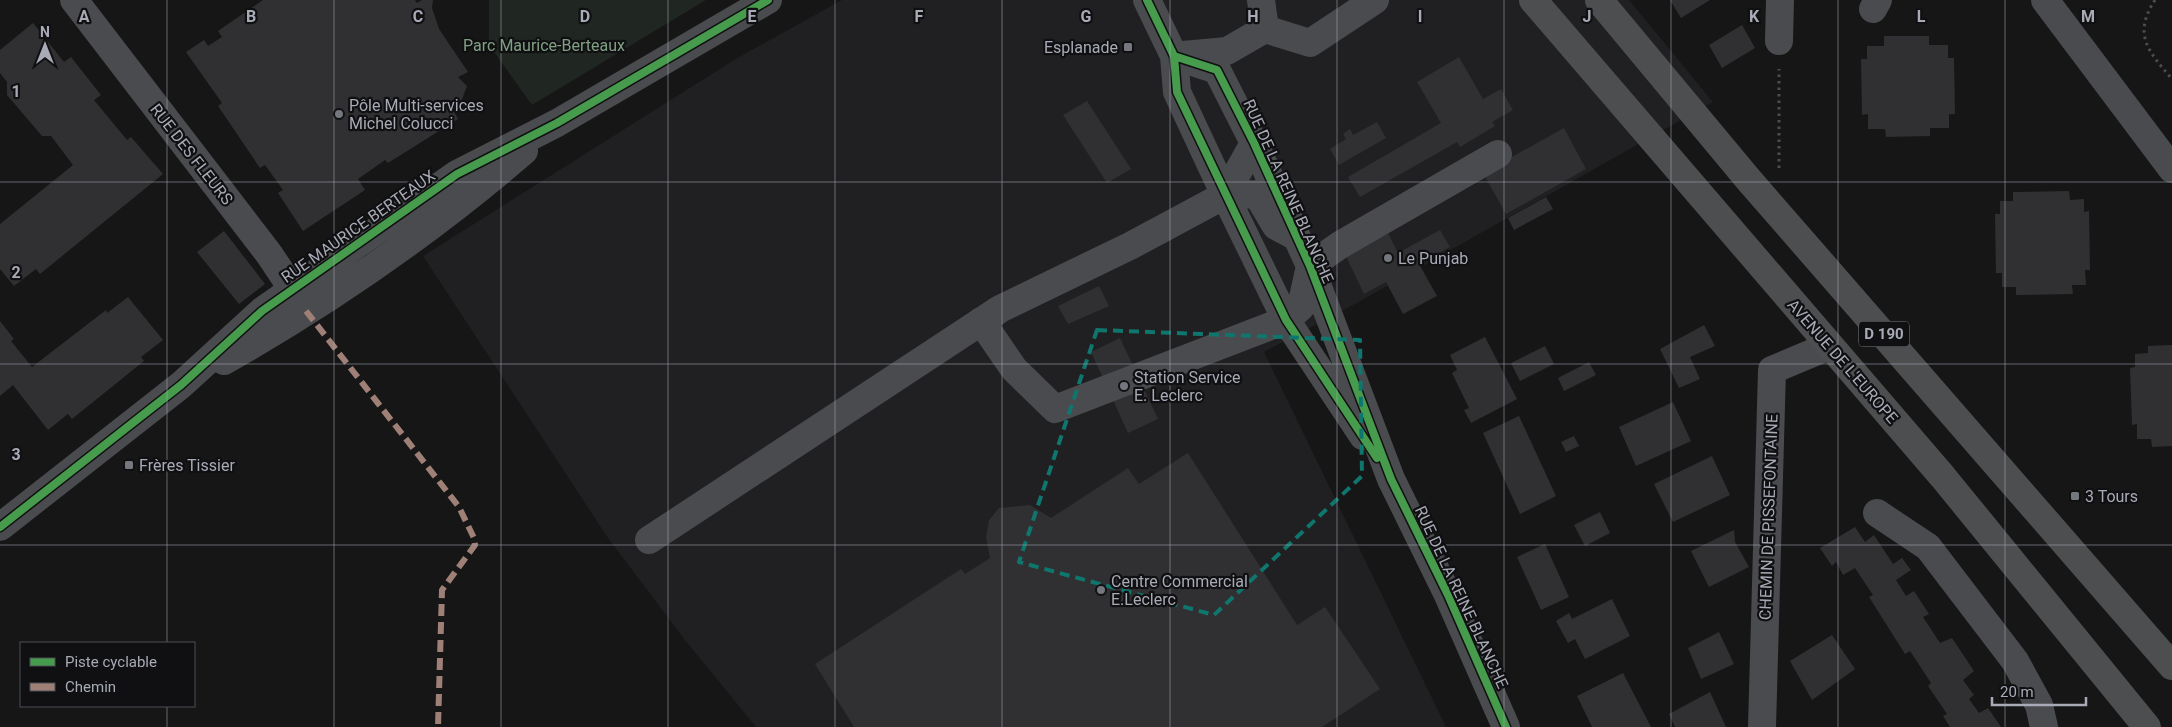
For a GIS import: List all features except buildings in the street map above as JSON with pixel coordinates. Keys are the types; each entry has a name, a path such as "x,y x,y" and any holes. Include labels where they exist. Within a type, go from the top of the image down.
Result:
{"main road":[{"name":"AVENUE DE L'EUROPE","path":"1533,0 1944,477 2147,727"},
{"name":"D 190","path":"1599,0 1778,213 2172,666"}],"street":[{"name":"RUE DES FLEURS","path":"74,0 269,254 299,300"},
{"path":"0,527 181,385 276,331 299,300 472,196 557,123 768,0"},
{"name":"RUE DE LA REINE BLANCHE","path":"1147,0 1174,56 1177,92 1286,320 1391,479"},
{"path":"1261,0 1265,29"},
{"path":"1174,56 1227,51 1265,29 1310,42 1375,0"},
{"path":"1780,0 1780,41"},
{"path":"2044,0 2172,169"},
{"name":"RUE DE LA REINE BLANCHE","path":"1174,56 1217,70 1254,143 1310,266 1391,479 1448,595 1506,727"},
{"path":"1225,195 1254,143"},
{"path":"981,321 1014,369 1055,409 1286,320 1301,307 1310,266 1340,245 1498,154"},
{"path":"649,540 1000,309 1130,246 1225,195 1257,194 1276,226 1295,236"},
{"name":"CHEMIN DE PISSEFONTAINE","path":"1762,727 1772,370 1830,346"},
{"path":"1877,513 1928,547 2015,661 2039,705 2044,727"}],"path":[{"path":"2156,0 2143,33 2149,51 2172,79"},
{"path":"1778,213 1780,41"}],"highlighted area":[{"path":"1097,330 1360,340 1362,476 1214,615 1019,562"}],"shaded area":[{"path":"842,0 1629,0 1713,102 1355,304 1264,352 1446,727 756,727 685,640 608,538 423,256 734,60"}],"green space":[{"name":"Parc Maurice-Berteaux","path":"489,0 706,0 532,105 489,45"}],"marked path":[{"path":"306,311 459,507 474,538 475,545 442,590 438,727"}],"cycle path":[{"name":"RUE MAURICE BERTEAUX","path":"0,527 181,385 262,311 457,174 557,123 768,0"},
{"path":"1147,0 1174,56 1177,92 1286,320 1377,458"},
{"path":"1174,56 1217,70 1254,143 1310,266 1391,479 1448,595 1506,727"}],"place":[{"name":"Esplanade","path":"1128,47"},
{"name":"Pôle Multi-services Michel Colucci","path":"339,114"},
{"name":"Le Punjab","path":"1388,258"},
{"name":"Station Service E. Leclerc","path":"1124,386"},
{"name":"Frères Tissier","path":"129,465"},
{"name":"3 Tours","path":"2075,496"},
{"name":"Centre Commercial E.Leclerc","path":"1101,590"}]}
